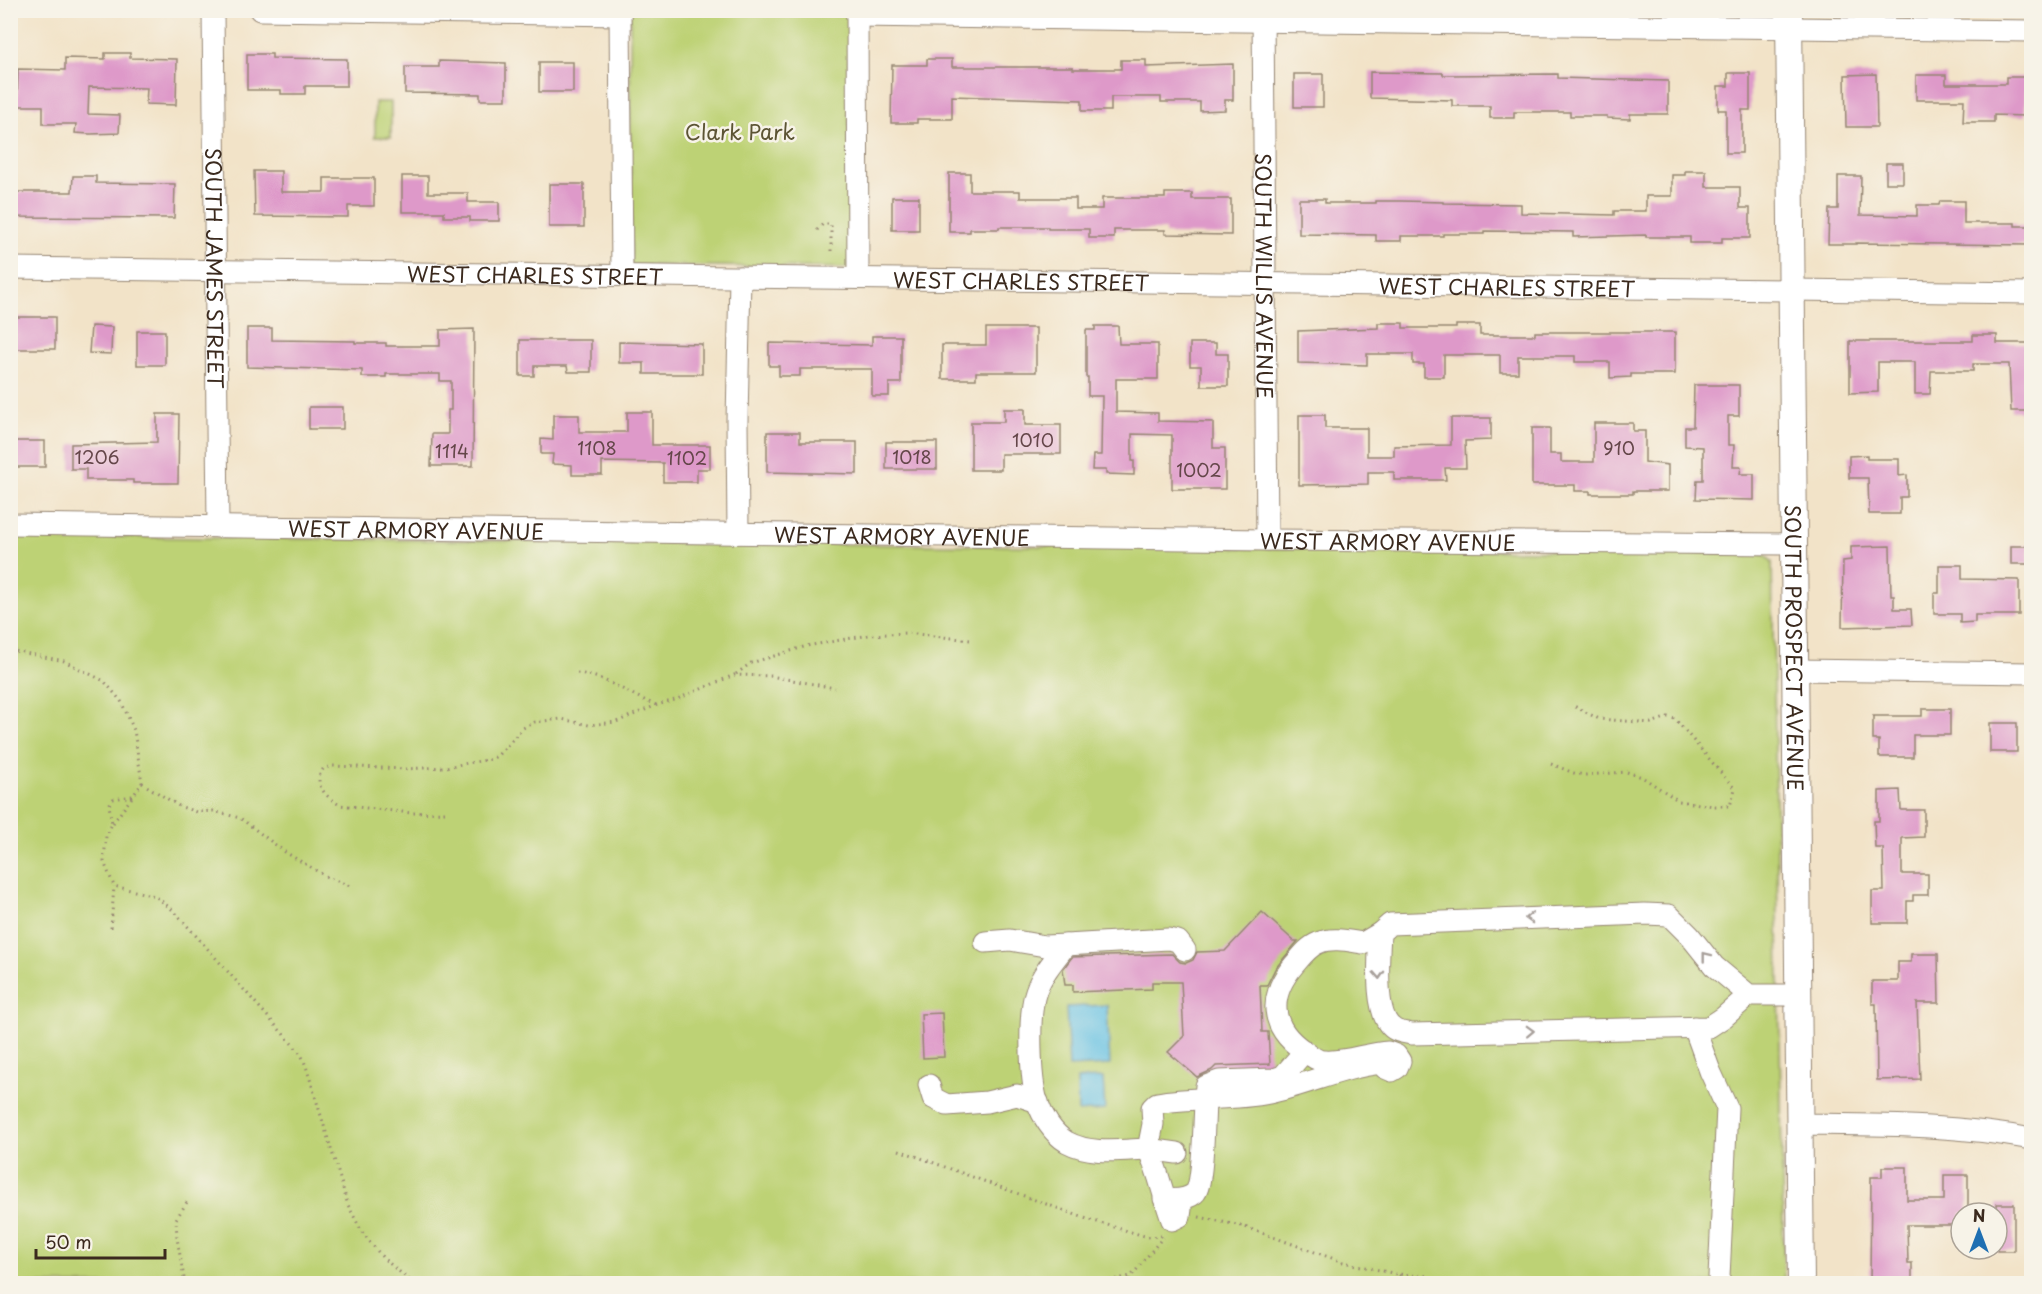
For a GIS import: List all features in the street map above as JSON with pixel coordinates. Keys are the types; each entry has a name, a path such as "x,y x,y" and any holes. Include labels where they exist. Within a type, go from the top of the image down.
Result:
{"main road":[{"name":"SOUTH PROSPECT AVENUE","path":"1789,19 1801,1284"}],"street":[{"name":"SOUTH JAMES STREET","path":"213,10 218,526"},
{"path":"260,10 620,13 622,275"},
{"path":"858,278 856,14 1789,19 2031,31"},
{"name":"SOUTH WILLIS AVENUE","path":"1263,16 1267,540"},
{"name":"WEST CHARLES STREET","path":"10,268 2031,293"},
{"path":"738,533 737,421 740,277"},
{"name":"WEST ARMORY AVENUE","path":"10,524 1267,540 1794,543"},
{"path":"1795,670 2031,673"},
{"path":"1304,1052 1283,1076 1274,1079 1219,1081 1206,1086 1204,1099 1202,1168 1198,1191 1174,1205 1148,1149 1153,1124 1152,1108 1157,1103 1204,1099 1266,1094 1303,1085 1385,1058 1322,1061 1304,1052 1284,1035 1279,1023 1276,993 1283,978 1317,943 1328,940 1345,940 1364,944 1390,924 1645,914 1670,915 1714,966 1749,995 1798,995"},
{"path":"1380,933 1378,972 1384,1017 1394,1029 1412,1034 1709,1026 1724,1017 1749,995"},
{"path":"985,942 1010,940 1045,946 1168,939 1178,940 1185,950"},
{"path":"1066,945 1041,978 1031,1014 1034,1083 1038,1102 1049,1125 1065,1141 1090,1151 1148,1149 1177,1153"},
{"path":"1694,1027 1727,1108 1719,1277"},
{"path":"929,1085 933,1098 947,1105 987,1102 1017,1095 1038,1102"},
{"path":"1800,1124 1910,1125 1963,1129 2031,1139"}],"path":[{"path":"817,230 823,224 831,224 831,254"},
{"path":"445,812 411,813 340,805 332,801 323,791 318,782 319,773 324,768 333,766 404,769 445,767 492,759 523,728 535,722 561,719 589,726 616,722 735,675 751,663 807,646 869,635 906,633 971,640"},
{"path":"10,650 64,660 104,681 121,701 134,729 142,783 112,824 106,837 104,862 114,886 111,928"},
{"path":"577,673 600,678 635,698 657,705"},
{"path":"735,675 770,676 835,688"},
{"path":"1551,764 1585,775 1627,772 1642,777 1679,801 1730,806 1735,789 1675,719 1668,717 1651,723 1599,719 1572,705"},
{"path":"142,783 178,806 196,812 213,812 240,818 285,852 327,877 350,886"},
{"path":"112,824 109,805 113,799 133,796"},
{"path":"114,886 155,896 174,911 301,1054 348,1205 362,1232 383,1258 414,1284"},
{"path":"899,1150 1087,1219 1148,1237 1165,1235 1125,1284"},
{"path":"186,1284 177,1238 176,1219 189,1199"},
{"path":"1174,1205 1200,1217 1242,1226 1343,1262 1397,1274 1429,1276"},
{"path":"1397,1274 1411,1284"},
{"path":"1062,1283 1099,1283 1131,1275"}],"green space":[{"name":"Clark Park","path":"630,11 849,11 850,268 631,265"},
{"path":"375,102 391,102 391,137 375,137"},
{"path":"11,536 1755,553 1765,555 1772,562 1784,1283 11,1284"}],"water":[{"path":"1107,1005 1110,1065 1069,1067 1066,1007"},
{"path":"1103,1078 1105,1110 1078,1112 1077,1079"}],"building":[{"path":"105,53 130,53 130,58 177,59 176,105 146,104 147,88 89,87 88,114 120,115 119,133 90,134 75,133 76,124 43,124 43,106 17,106 18,69 65,70 65,58 105,59"},
{"path":"247,54 272,54 272,58 347,59 347,86 305,86 305,94 281,94 281,90 247,90"},
{"path":"927,59 952,59 952,67 1073,67 1073,69 1121,69 1121,60 1146,60 1146,67 1233,64 1233,100 1225,100 1225,110 1200,111 1200,102 1161,102 1161,97 1111,97 1111,111 1082,111 1082,100 952,96 952,119 917,119 917,123 891,123 892,65 927,65"},
{"path":"439,61 506,63 506,100 480,100 480,94 405,93 405,67 439,67"},
{"path":"539,62 573,62 573,92 539,92"},
{"path":"1370,72 1443,73 1443,75 1558,74 1558,78 1668,81 1668,114 1630,114 1630,119 1607,118 1607,116 1570,116 1570,112 1514,112 1514,118 1490,118 1490,106 1452,106 1452,100 1370,98"},
{"path":"1728,73 1750,73 1750,110 1742,110 1742,153 1726,153 1726,110 1718,110 1718,86 1728,86"},
{"path":"1294,74 1323,74 1323,107 1294,107"},
{"path":"1876,74 1877,127 1846,127 1845,75"},
{"path":"1916,75 1946,75 1946,84 2006,84 2006,77 2026,77 2025,116 1994,115 1994,122 1963,122 1964,100 1916,100"},
{"path":"1886,163 1903,163 1903,183 1886,183"},
{"path":"254,171 281,171 281,192 324,192 324,178 374,178 374,206 348,206 348,217 255,216"},
{"path":"1685,171 1706,171 1706,187 1740,187 1740,208 1750,208 1750,238 1722,238 1722,243 1690,243 1690,237 1646,237 1646,235 1573,237 1573,232 1484,231 1484,234 1401,236 1401,241 1376,241 1376,235 1299,234 1299,199 1325,199 1325,203 1401,201 1521,204 1521,213 1614,215 1614,211 1646,211 1646,196 1672,196 1672,175 1685,175"},
{"path":"949,173 970,173 970,191 1020,191 1020,198 1076,198 1076,209 1102,209 1102,198 1165,198 1165,193 1192,193 1192,199 1231,199 1231,235 1165,234 1165,230 1114,230 1114,238 1089,238 1089,229 1048,229 1048,227 999,227 999,229 970,229 970,232 949,232"},
{"path":"73,176 96,176 96,183 175,184 174,218 10,217 10,192 72,192"},
{"path":"402,176 428,176 428,193 468,193 468,202 499,202 499,221 470,221 470,217 444,217 444,212 402,212"},
{"path":"1838,176 1861,176 1860,215 1917,216 1917,205 1939,205 1940,201 1964,201 1964,223 2015,223 2015,226 2031,226 2031,245 1828,244 1829,209 1838,209"},
{"path":"549,184 584,184 584,227 549,227"},
{"path":"892,197 919,197 919,230 892,230"},
{"path":"10,317 55,317 55,349 10,349"},
{"path":"1378,323 1403,323 1403,328 1456,328 1456,325 1480,325 1480,335 1535,335 1535,332 1675,332 1675,374 1631,374 1631,377 1610,378 1610,362 1575,362 1575,356 1518,356 1518,373 1500,373 1500,355 1444,355 1444,377 1424,377 1424,364 1413,364 1413,354 1367,354 1367,365 1298,363 1298,331 1378,328"},
{"path":"91,326 112,327 111,354 89,353"},
{"path":"1095,326 1118,326 1119,344 1158,344 1158,379 1116,379 1116,412 1158,413 1158,421 1213,422 1213,448 1225,448 1225,489 1172,489 1172,435 1132,434 1134,475 1106,474 1106,470 1092,470 1093,455 1101,455 1102,396 1088,396 1086,330 1095,330"},
{"path":"247,328 272,328 272,340 355,341 355,343 386,343 386,346 440,346 440,330 474,329 473,466 431,466 432,434 448,434 448,410 451,410 451,381 440,381 440,374 386,374 386,377 362,377 362,370 247,367"},
{"path":"986,328 1036,328 1036,372 976,372 976,379 942,379 942,345 986,345"},
{"path":"137,331 165,331 165,365 137,365"},
{"path":"1973,335 1997,335 1997,343 2031,343 2031,411 2011,411 2009,364 1973,364 1973,371 1931,371 1930,394 1915,394 1915,362 1878,362 1878,392 1850,393 1850,341 1973,341"},
{"path":"872,336 901,336 901,383 889,383 889,396 872,396 872,369 800,369 800,376 779,376 779,366 769,366 769,343 872,345"},
{"path":"520,340 591,340 591,372 568,372 567,366 534,366 534,376 520,376"},
{"path":"619,342 702,344 702,374 644,374 644,363 619,363"},
{"path":"1190,343 1216,343 1216,354 1228,354 1228,386 1201,386 1201,366 1190,366"},
{"path":"1694,385 1739,385 1739,416 1728,416 1728,445 1734,445 1733,467 1741,467 1740,474 1754,474 1754,500 1696,499 1697,480 1703,480 1703,447 1685,446 1685,427 1693,427"},
{"path":"309,407 343,407 343,429 309,429"},
{"path":"1004,409 1025,409 1025,425 1061,425 1061,454 1001,454 1001,470 971,470 971,422 1004,422"},
{"path":"627,412 652,412 652,445 710,445 710,469 697,469 697,482 663,482 663,463 602,462 602,475 572,475 572,465 552,464 553,454 541,454 541,439 553,440 553,415 579,415 579,432 627,432"},
{"path":"157,414 179,414 178,483 86,480 86,469 71,469 71,444 157,442"},
{"path":"1299,415 1325,415 1325,428 1367,428 1367,456 1394,456 1394,446 1451,445 1451,418 1491,418 1491,440 1465,441 1466,468 1445,468 1446,480 1394,480 1394,472 1368,472 1368,484 1299,485"},
{"path":"1594,423 1633,423 1633,431 1645,431 1645,462 1668,465 1668,491 1590,494 1590,491 1575,491 1575,485 1532,485 1532,428 1550,428 1550,454 1561,454 1561,462 1594,462"},
{"path":"767,432 800,432 800,442 857,442 857,474 767,472"},
{"path":"10,441 45,441 45,467 10,467"},
{"path":"886,442 937,442 937,469 886,469"},
{"path":"1867,455 1867,459 1899,459 1899,476 1907,475 1907,497 1900,497 1900,514 1869,514 1868,478 1849,478 1849,456"},
{"path":"1890,546 1891,596 1894,596 1894,609 1911,609 1912,625 1842,627 1843,561 1851,560 1851,547"},
{"path":"2011,546 2029,546 2029,564 2011,564"},
{"path":"1939,565 1962,565 1962,579 2019,580 2019,615 1975,615 1975,622 1960,623 1960,614 1934,614 1934,593 1939,593"},
{"path":"1922,709 1950,709 1950,735 1913,735 1913,757 1879,757 1879,740 1873,740 1873,716 1922,716"},
{"path":"1990,723 2017,723 2017,752 1990,752"},
{"path":"1900,790 1901,810 1924,810 1924,837 1902,838 1902,874 1928,874 1928,895 1913,895 1913,901 1907,901 1907,923 1872,923 1872,891 1884,891 1883,848 1875,848 1874,821 1879,821 1879,791"},
{"path":"1262,912 1294,941 1298,941 1275,969 1267,985 1260,985 1262,1032 1268,1032 1270,1064 1216,1066 1197,1077 1168,1052 1184,1036 1181,982 1152,982 1152,989 1073,992 1073,985 1065,985 1063,969 1072,957 1172,954 1180,962 1186,963 1193,960 1197,952 1225,951"},
{"path":"1911,954 1938,954 1939,1003 1917,1003 1920,1079 1877,1080 1876,1004 1872,1004 1872,981 1898,981 1898,962 1911,962"},
{"path":"942,1013 944,1057 923,1058 921,1014"},
{"path":"1882,1167 1907,1167 1907,1200 1944,1200 1944,1175 1968,1175 1968,1201 1949,1201 1949,1225 1907,1225 1908,1263 1912,1263 1912,1284 1870,1284 1871,1177 1882,1177"},
{"path":"2009,1204 2014,1204 2014,1251 2009,1251"}]}
